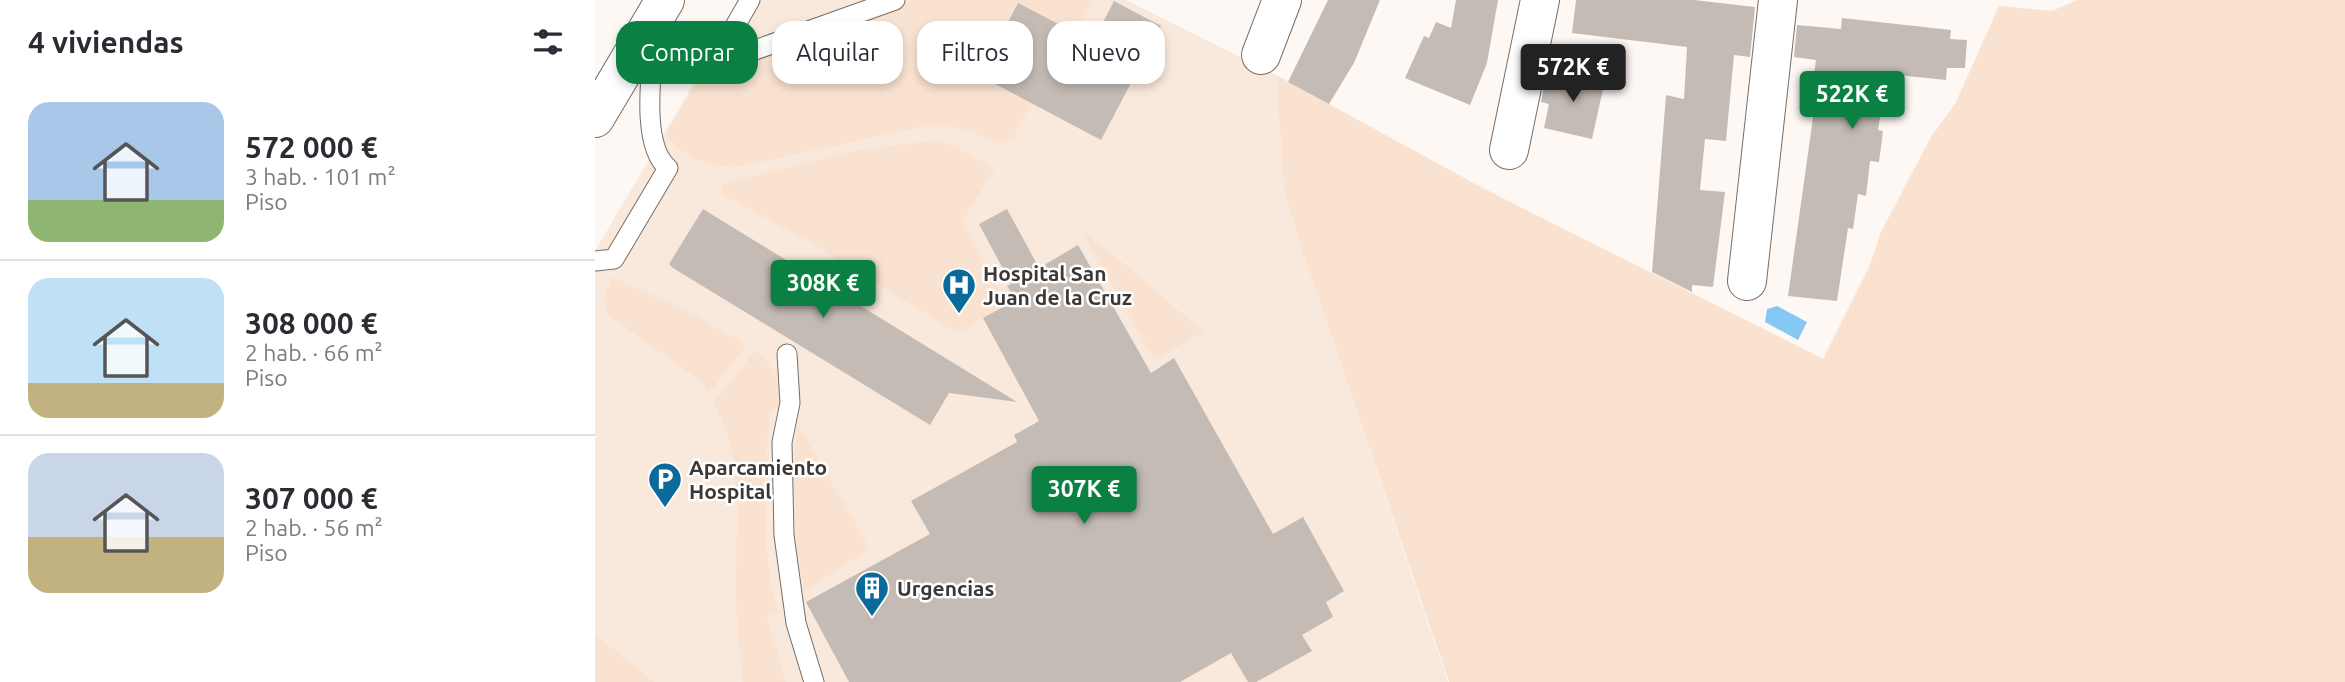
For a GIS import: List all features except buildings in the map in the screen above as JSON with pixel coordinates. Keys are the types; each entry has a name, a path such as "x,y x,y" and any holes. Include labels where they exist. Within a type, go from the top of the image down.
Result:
{"street":[{"path":"1261,55 1282,0"},
{"path":"1509,150 1540,0"},
{"path":"1747,281 1778,0"},
{"path":"595,118 660,8"}],"lane":[{"path":"750,0 723,47 722,53 727,60 895,0"},
{"path":"595,244 604,260 668,168 658,160 651,130 660,8"},
{"path":"787,354 790,403 782,442 784,535 796,623 814,682"}],"shaded area":[{"name":"Hospital San Juan de la Cruz","path":"743,0 1126,0 1276,75 1284,190 1301,248 1448,682 655,682 595,634 595,251 693,84 758,84 758,21 731,21"},
{"path":"912,0 1092,0 1081,21 1051,21 1018,4 1009,21 917,21 917,84 995,84 1032,103 1014,136 1002,143 957,127 921,127 736,167 706,163 687,155 666,133 696,84 758,84 758,56 772,51 772,84 903,84 903,21 854,21"},
{"path":"2077,0 2345,0 2345,682 1449,682 1301,248 1284,190 1276,75 1481,187 1823,359 1869,267 1881,232 1931,137 1955,104 1999,6 2052,11"},
{"path":"933,141 956,147 995,169 962,221 999,290 1007,286 1016,300 957,333 799,236 722,194 721,184 857,150"},
{"path":"1082,232 1108,250 1204,332 1154,360"},
{"path":"613,277 693,314 747,345 709,393 698,379 609,316 603,301"},
{"path":"756,350 775,374 781,404 770,413 765,513 772,588 778,613 767,616 786,682 743,682 736,606 735,472 723,425 713,403"},
{"path":"798,424 870,549 804,592 794,508"},
{"path":"595,634 655,682 595,682"}],"water":[{"path":"1777,306 1807,322 1798,340 1765,322 1767,309"}],"place":[{"name":"Hospital San Juan de la Cruz","path":"959,315"},
{"name":"Aparcamiento Hospital","path":"665,509"},
{"name":"Urgencias","path":"872,618"}]}
